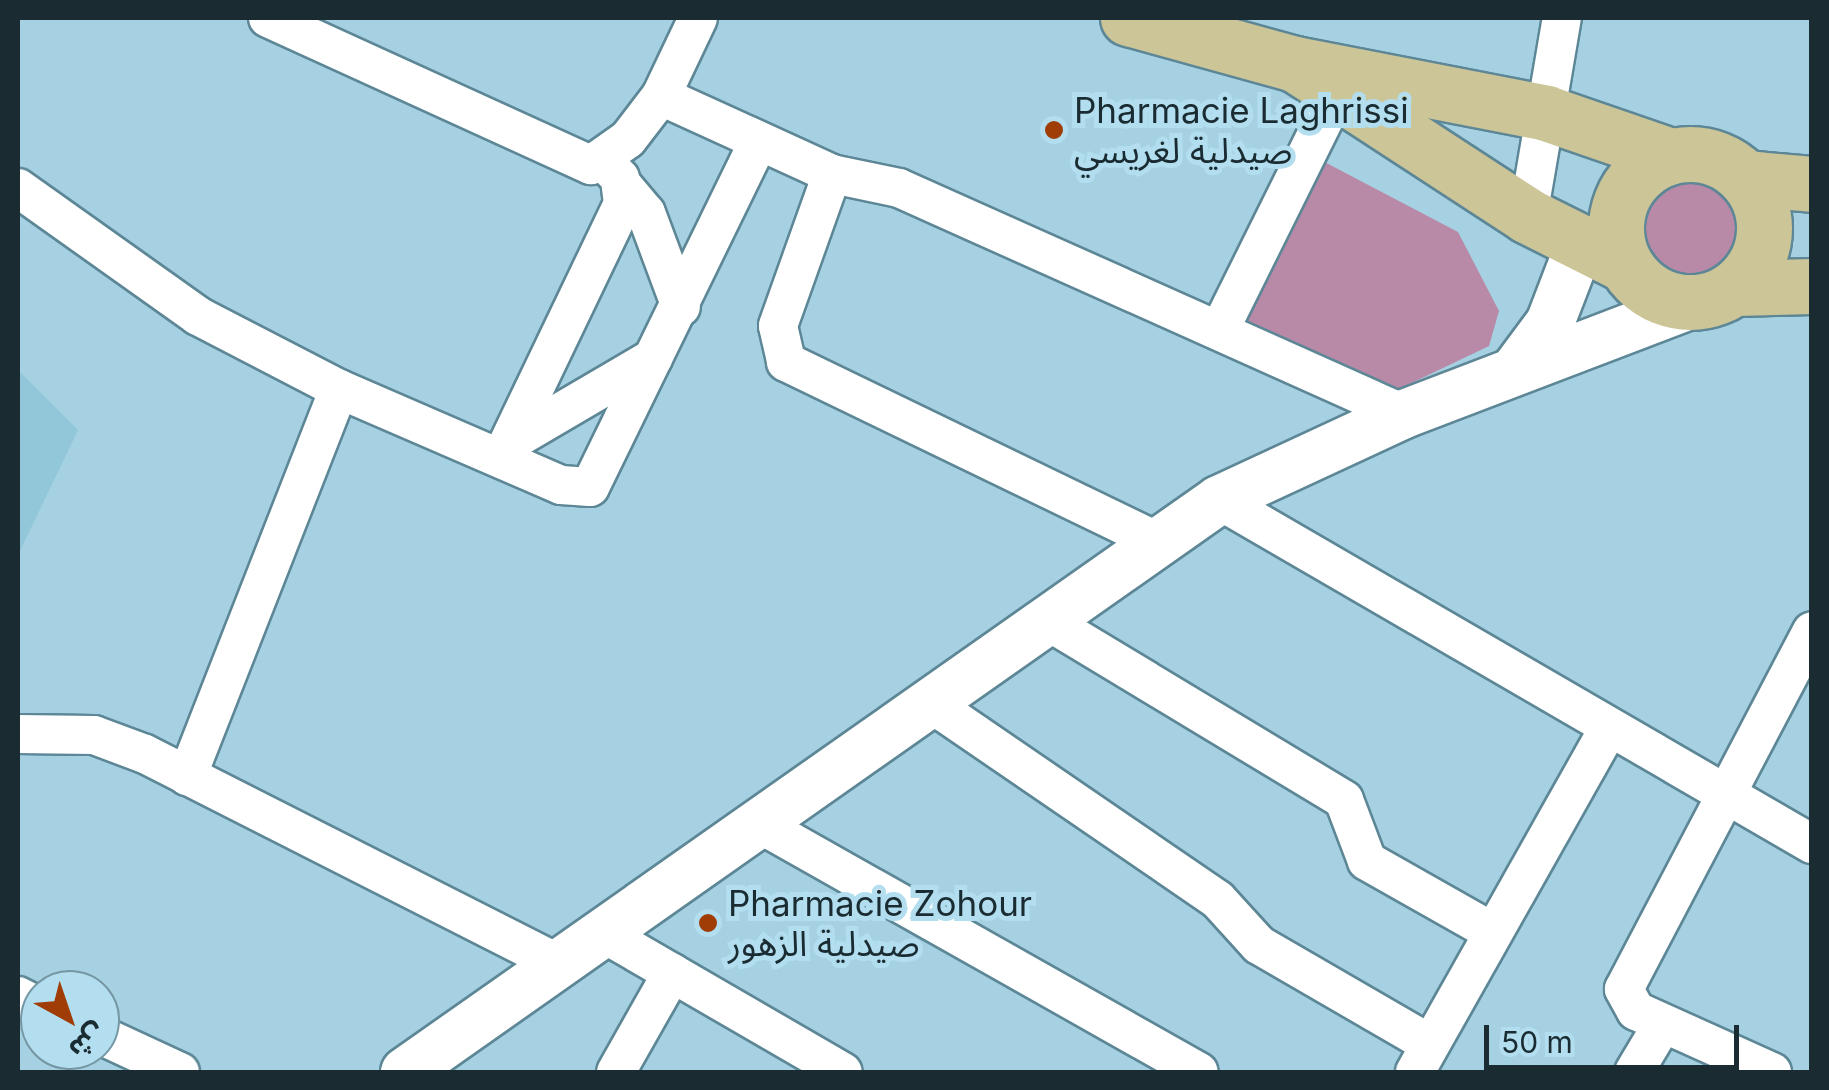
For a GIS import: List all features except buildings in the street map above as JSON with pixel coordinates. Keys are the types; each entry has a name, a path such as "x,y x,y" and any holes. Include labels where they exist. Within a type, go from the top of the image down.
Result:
{"main road":[{"path":"1128,18 1326,77 1546,112 1672,156 1711,156 1745,178 1812,184"},
{"path":"1326,77 1528,216 1602,254 1666,299 1812,286"},
{"path":"1602,254 1616,242 1622,198 1672,156"},
{"path":"1714,295 1764,236 1745,178"}],"street":[{"path":"268,18 578,163 614,174 646,212 681,307"},
{"path":"506,448 614,174 660,96 698,18"},
{"path":"1528,216 1562,18"},
{"path":"1220,329 1326,77"},
{"path":"660,96 832,174 899,188 1404,414"},
{"path":"18,188 198,316 339,390 506,448 561,485 590,487 681,307 758,142"},
{"path":"832,174 778,326 786,362 1156,542"},
{"path":"1515,370 1602,254"},
{"path":"405,1072 1219,500 1404,414 1714,295"},
{"path":"506,448 653,358"},
{"path":"187,776 339,390"},
{"path":"1219,500 1607,731 1812,844"},
{"path":"1046,620 1344,800 1367,861 1489,930"},
{"path":"1772,1072 1636,1011 1624,989 1812,632"},
{"path":"929,702 1218,900 1260,945 1423,1058 1489,930 1607,731"},
{"path":"18,734 94,734 187,776 559,964"},
{"path":"758,823 1200,1072"},
{"path":"602,933 843,1072"},
{"path":"616,1072 672,973"},
{"path":"1634,1072 1662,1025"},
{"path":"120,1044 180,1072"}],"shaded area":[{"path":"1315,157 1458,232 1499,311 1489,346 1397,390 1239,318"},
{"path":"1691,176 1711,180 1728,192 1740,209 1744,229 1740,249 1728,266 1711,278 1691,282 1671,278 1654,266 1642,249 1638,229 1642,209 1654,192 1671,180"},
{"path":"18,370 78,430 18,555"}],"place":[{"name":"Pharmacie Laghrissi صيدلية لغريسي","path":"1054,130"},
{"name":"Pharmacie Zohour صيدلية الزهور","path":"708,923"}]}
